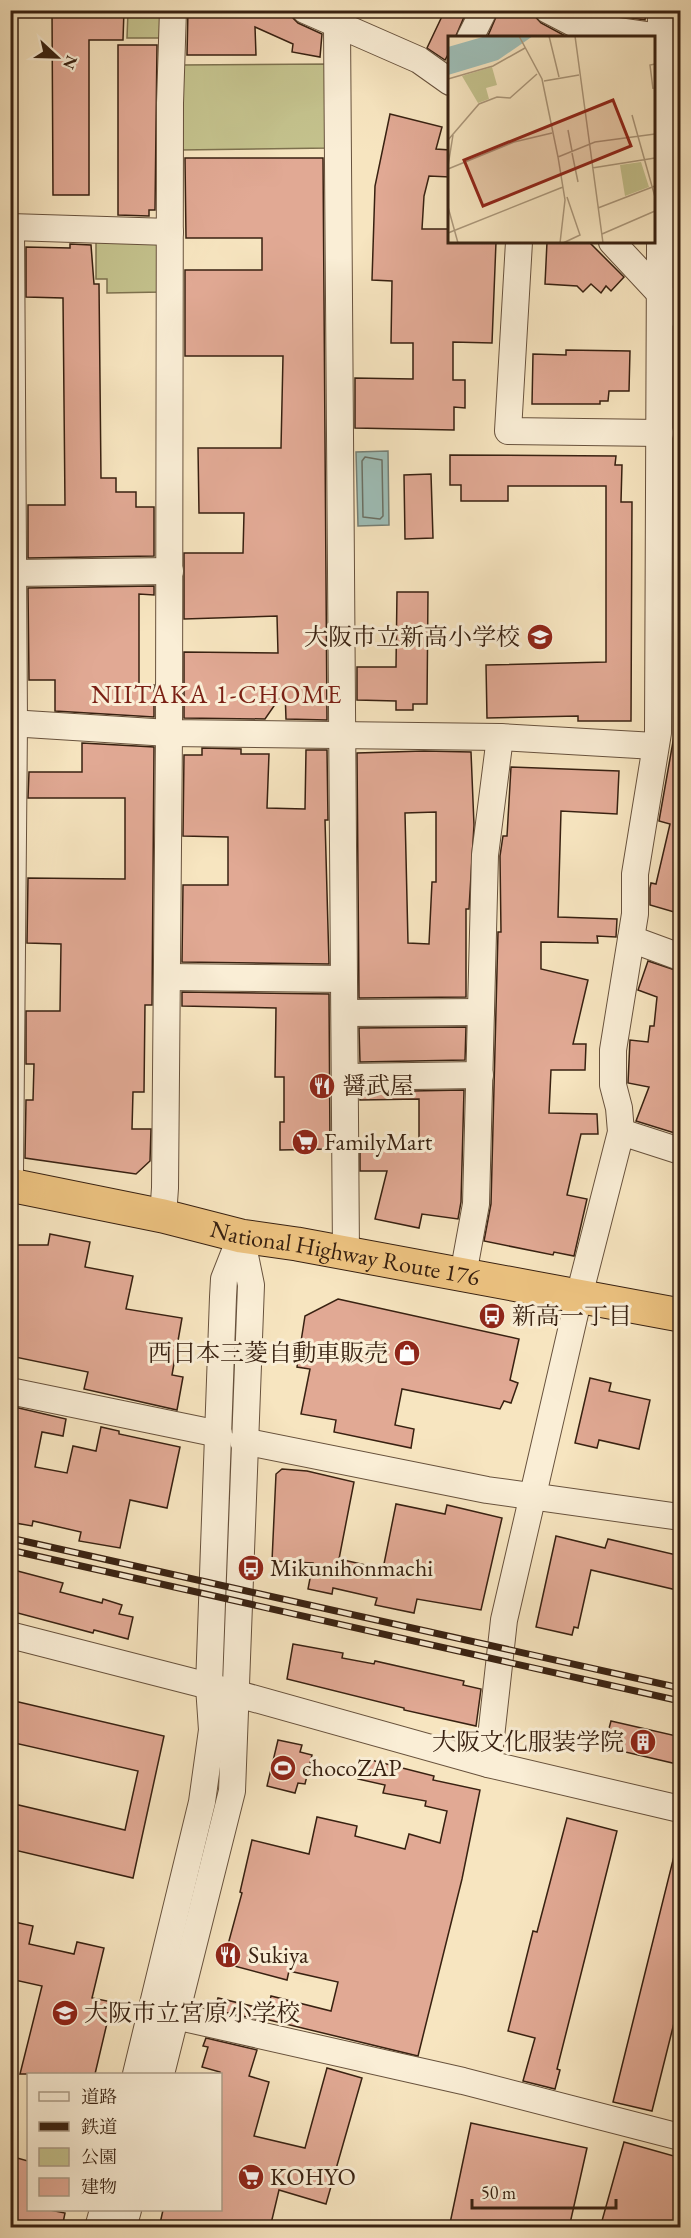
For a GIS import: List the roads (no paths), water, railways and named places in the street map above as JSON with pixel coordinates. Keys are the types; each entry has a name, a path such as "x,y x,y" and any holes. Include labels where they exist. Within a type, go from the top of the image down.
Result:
{"highway":[{"name":"National Highway Route 176","path":"10,1185 163,1216 241,1236 681,1315"}],"street":[{"path":"163,1216 167,976 173,10"},
{"path":"305,10 419,60 448,78"},
{"path":"471,36 484,10"},
{"path":"548,10 577,25 654,36"},
{"path":"488,1764 504,1620 579,1296 621,1132 620,1108 613,1084 613,1050 635,914 635,874 665,733 660,291 670,213 661,10"},
{"path":"337,26 345,734 346,1254"},
{"path":"655,36 661,37"},
{"path":"10,1172 13,573 11,227 170,232"},
{"path":"519,243 508,431 660,433"},
{"path":"613,243 681,315"},
{"path":"13,573 170,571"},
{"path":"12,723 169,733 500,737 665,733"},
{"path":"464,1275 476,1204 485,855 500,737"},
{"path":"631,939 681,957"},
{"path":"167,976 344,979"},
{"path":"345,1013 481,1012"},
{"path":"345,1077 480,1075"},
{"path":"621,1132 681,1151"},
{"path":"161,2073 227,1819 235,1759 237,1693 231,1437 224,1279 241,1236"},
{"path":"10,1391 487,1490 681,1517"},
{"path":"136,2073 202,1802 212,1730 209,1686 231,1437"},
{"path":"10,1635 237,1693 488,1764 681,1809"},
{"path":"175,2016 463,2081 681,2137"},
{"path":"98,2228 103,2211"},
{"path":"123,2228 128,2211"}],"water":[{"path":"388,451 389,525 358,526 356,452"}],"railway":[{"path":"10,1538 680,1688"},
{"path":"10,1550 680,1701"}],"place":[{"name":"大阪市立新高小学校","path":"540,637"},
{"name":"醤武屋","path":"322,1086"},
{"name":"FamilyMart","path":"305,1142"},
{"name":"新高一丁目","path":"492,1316"},
{"name":"西日本三菱自動車販売","path":"407,1353"},
{"name":"Mikunihonmachi","path":"251,1568"},
{"name":"大阪文化服装学院","path":"643,1742"},
{"name":"chocoZAP","path":"283,1768"},
{"name":"Sukiya","path":"228,1955"},
{"name":"大阪市立宮原小学校","path":"65,2013"},
{"name":"KOHYO","path":"251,2177"}],"district":[{"name":"NIITAKA 1-CHOME","path":"217,694"}]}
